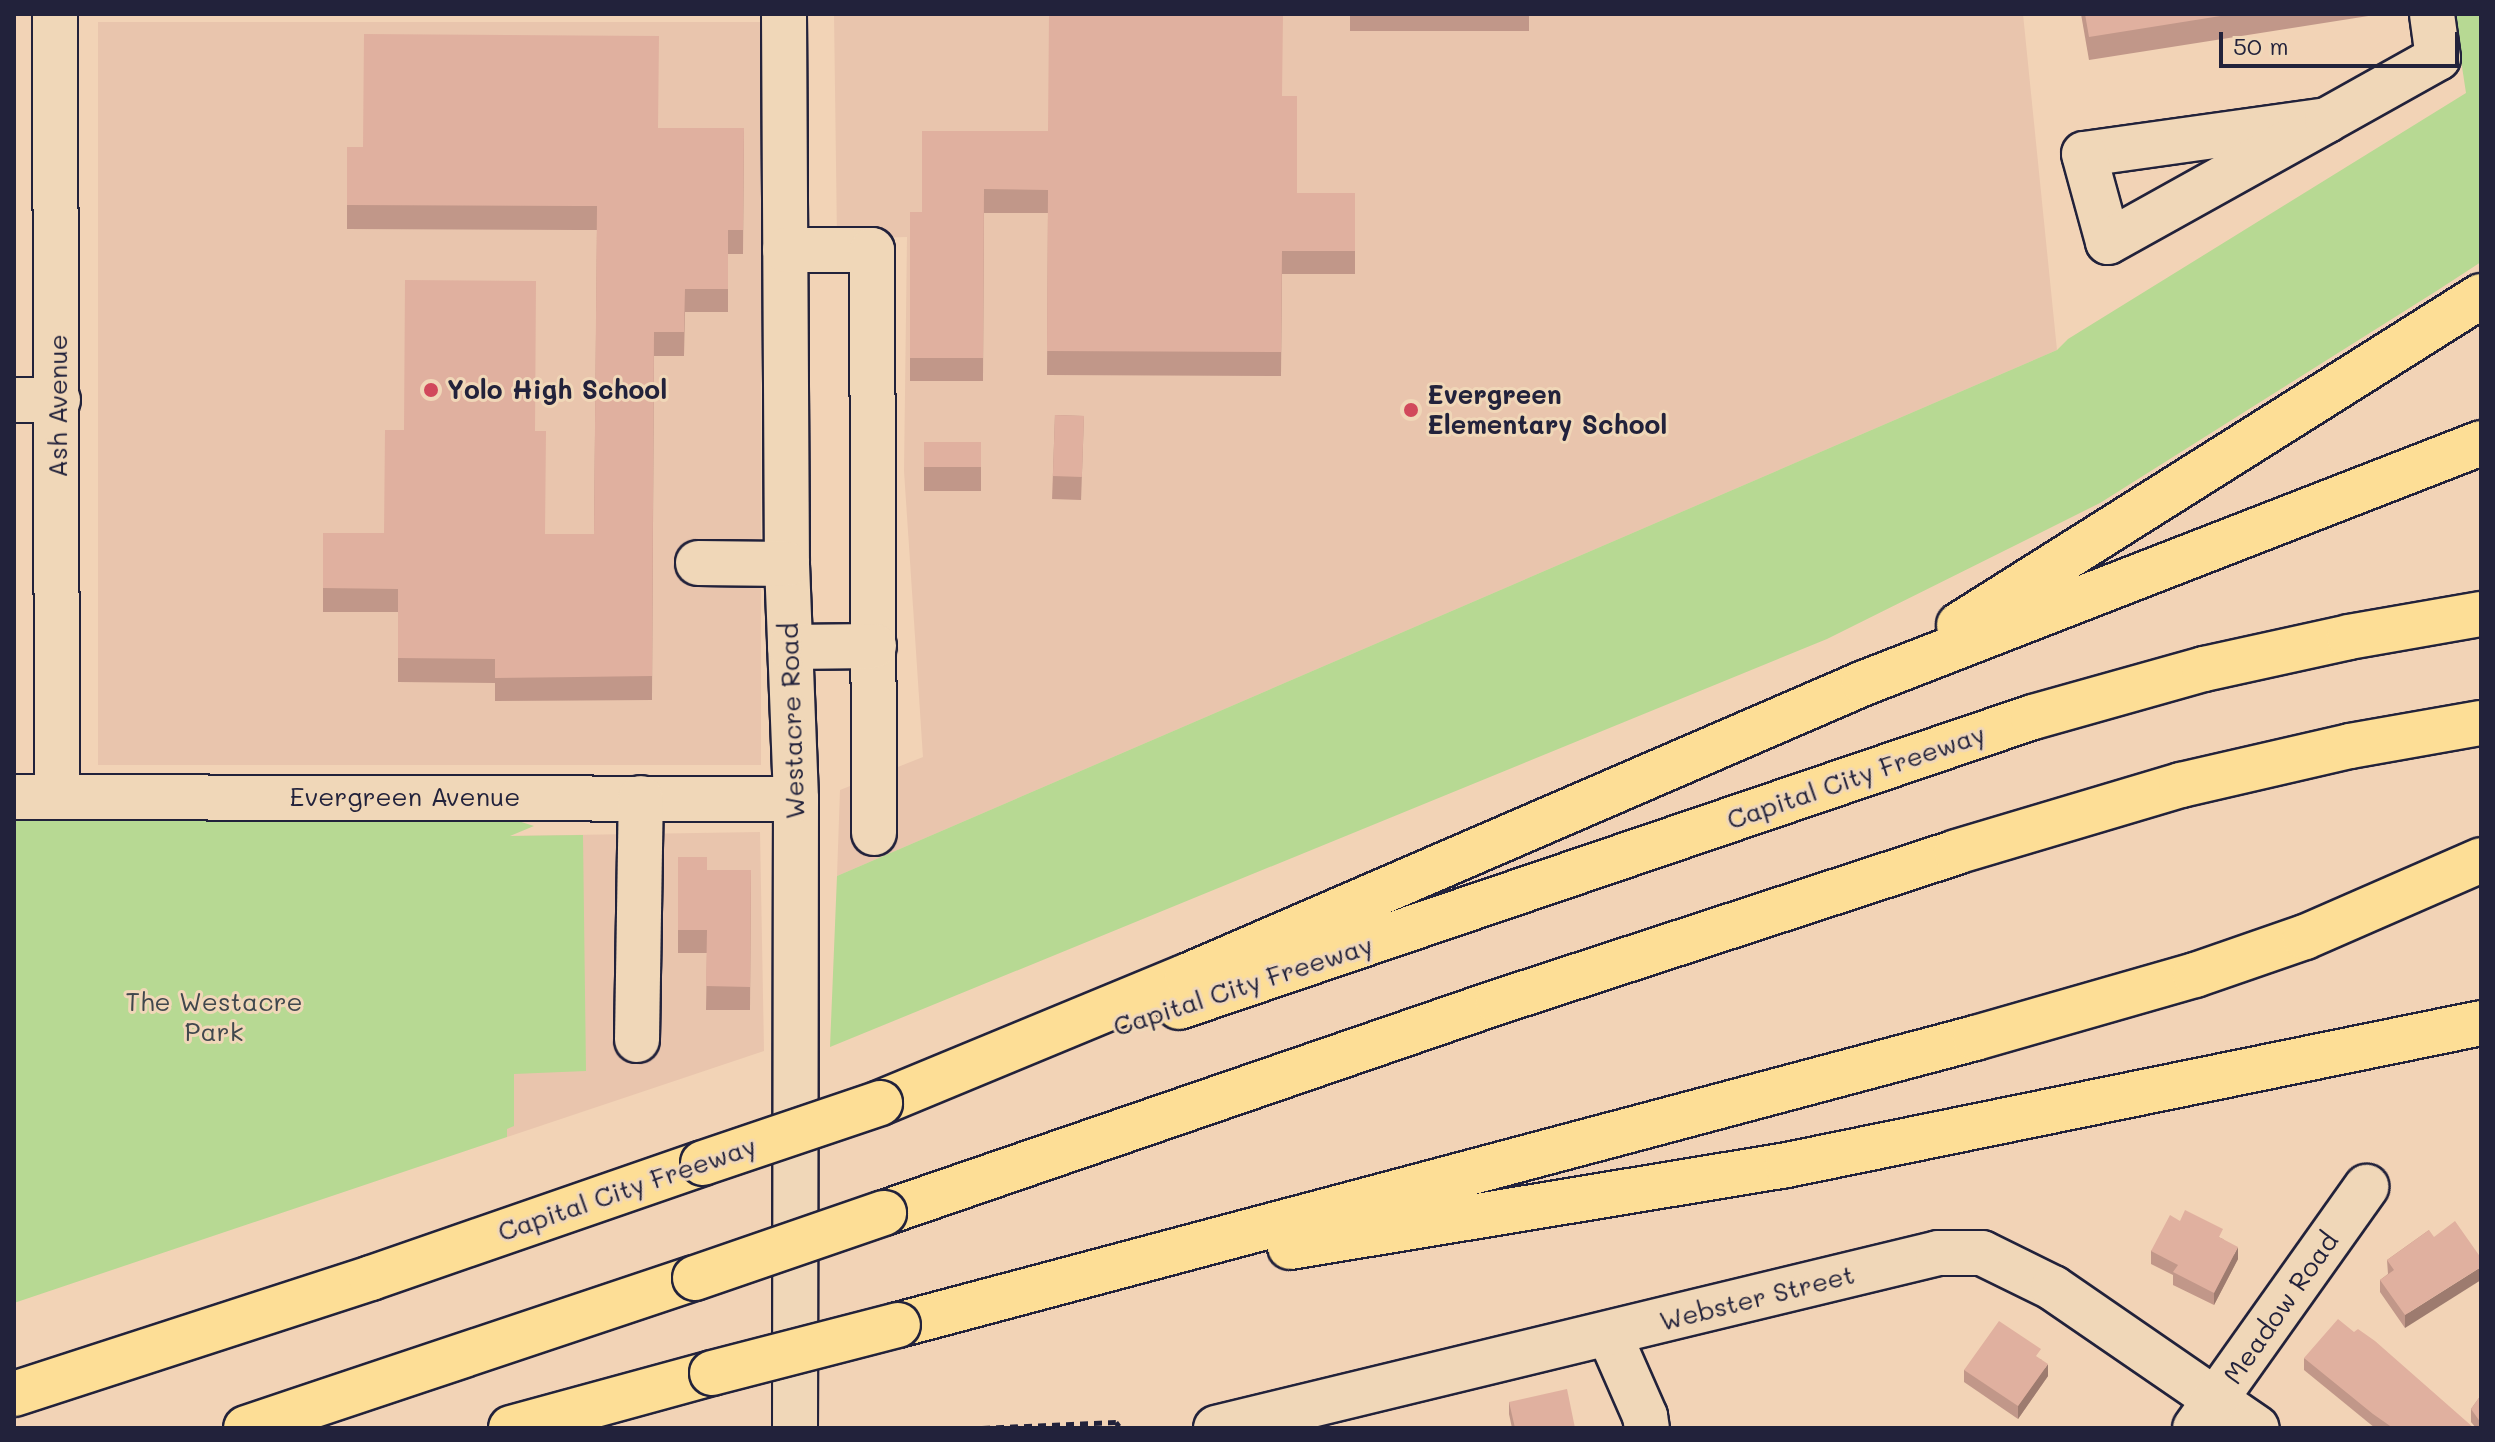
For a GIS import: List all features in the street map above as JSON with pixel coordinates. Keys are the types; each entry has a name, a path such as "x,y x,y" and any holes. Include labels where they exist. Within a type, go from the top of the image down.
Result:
{"highway":[{"path":"1864,683 2481,296"},
{"path":"880,1103 1187,976 1864,683 2481,443"},
{"name":"Capital City Freeway","path":"14,1394 311,1298 880,1103 1306,966 2033,717 2204,669 2349,637 2481,614"},
{"path":"246,1428 695,1278 1498,1002 1956,852 2181,785 2350,746 2481,723"},
{"path":"511,1428 1085,1278 1975,1038 2195,975 2305,937 2481,860"},
{"path":"1085,1278 1440,1225 1787,1165 2481,1023"}],"street":[{"name":"Ash Avenue","path":"55,14 57,797"},
{"name":"Westacre Road","path":"784,14 787,564 796,799 795,1428"},
{"path":"2327,120 2084,154 2108,242 2273,151 2438,58 2432,14"},
{"path":"785,250 872,250 874,833"},
{"path":"14,400 58,400"},
{"path":"698,563 787,564"},
{"path":"790,647 874,646"},
{"name":"Evergreen Avenue","path":"14,797 796,799"},
{"path":"637,1040 641,798"},
{"name":"Meadow Road","path":"2205,1414 2366,1187"},
{"name":"Webster Street","path":"1216,1428 1938,1253 1982,1253 2053,1288 2205,1414 2257,1428"},
{"path":"1609,1334 1645,1416 1647,1428"}],"path":[{"path":"982,1428 1116,1422 1119,1426"}],"shaded area":[{"name":"Evergreen Elementary School","path":"834,14 2023,14 2057,350 837,876 840,790 923,757 904,471 907,237 837,239"},
{"name":"Yolo High School","path":"98,22 761,22 761,765 98,765"},
{"path":"760,832 764,1051 507,1137 507,836"}],"green space":[{"path":"2454,14 2481,14 2481,262 2438,290 2100,503 1827,639 830,1047 837,876 2057,350 2068,339 2466,93"},
{"name":"The Westacre Park","path":"14,819 512,819 534,826 510,836 583,835 586,1071 514,1074 514,1126 507,1129 507,1137 14,1303"}],"building":[{"path":"1049,14 1283,14 1282,96 1297,96 1297,193 1355,193 1355,251 1282,251 1281,352 1047,351 1048,190 984,189 983,358 910,358 910,212 922,212 922,131 1048,131"},
{"path":"2085,14 2233,14 2089,37"},
{"path":"364,34 659,36 658,128 744,128 743,230 728,230 728,289 685,289 684,332 654,332 652,676 495,678 495,659 398,658 398,589 323,588 323,533 384,533 385,430 404,430 405,280 536,281 535,431 546,431 545,534 594,534 597,206 347,205 347,147 363,147"},
{"path":"1055,415 1084,416 1082,477 1053,476"},
{"path":"924,442 981,442 981,467 924,467"},
{"path":"678,857 707,857 707,870 751,870 750,987 706,986 707,930 678,930"},
{"path":"2185,1210 2223,1229 2219,1237 2238,1247 2214,1293 2173,1272 2178,1265 2151,1251 2170,1215 2180,1221"},
{"path":"2455,1221 2481,1258 2481,1267 2405,1315 2380,1280 2394,1270 2387,1260 2429,1230 2434,1237"},
{"path":"2338,1319 2354,1332 2358,1329 2375,1341 2474,1428 2393,1428 2373,1414 2304,1358"},
{"path":"1999,1321 2041,1349 2036,1356 2048,1364 2018,1406 1964,1370"},
{"path":"1567,1389 1575,1428 1515,1428 1509,1402"},
{"path":"2481,1395 2481,1423 2471,1409"}],"place":[{"name":"Yolo High School","path":"431,390"},
{"name":"Evergreen Elementary School","path":"1411,410"}]}
